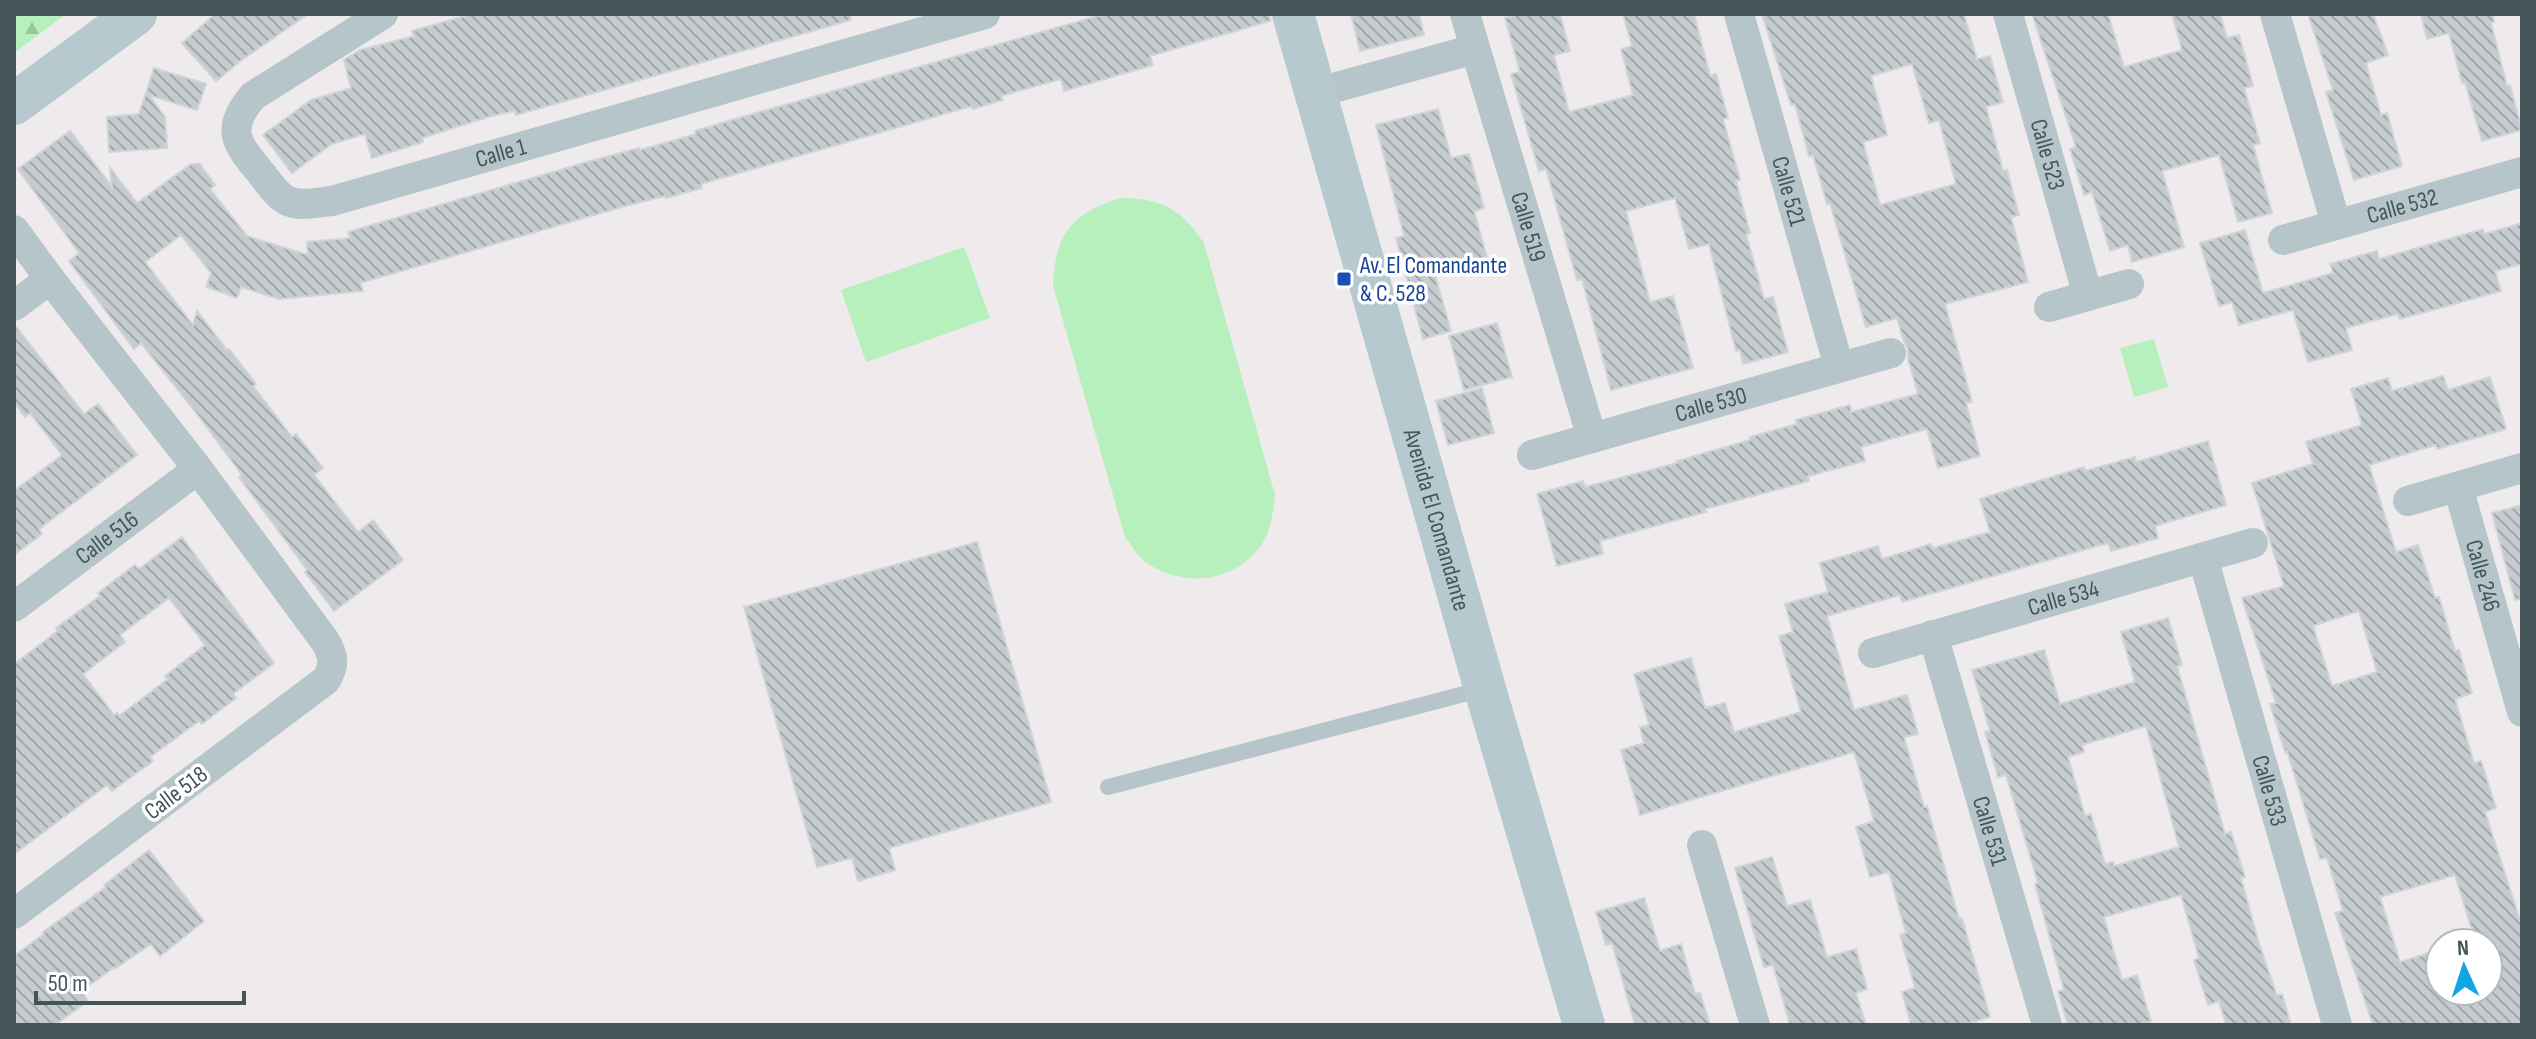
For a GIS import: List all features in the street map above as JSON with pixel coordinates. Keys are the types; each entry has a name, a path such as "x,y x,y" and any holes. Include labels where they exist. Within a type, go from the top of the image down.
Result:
{"street":[{"path":"14,104 136,14"},
{"name":"Calle 1","path":"383,14 253,96 240,112 236,132 241,148 280,197 290,203 332,201 985,14"},
{"name":"Avenida El Comandante","path":"1293,14 1584,1025"},
{"name":"Calle 519","path":"1465,14 1592,438"},
{"name":"Calle 521","path":"1739,14 1839,367"},
{"name":"Calle 523","path":"2008,14 2088,296"},
{"path":"2275,14 2336,224"},
{"path":"1315,93 1475,49"},
{"name":"Calle 532","path":"2283,240 2522,172"},
{"path":"14,230 198,469"},
{"path":"14,306 50,279"},
{"path":"2049,307 2129,284"},
{"name":"Calle 530","path":"1532,455 1891,353"},
{"path":"2408,501 2522,468"},
{"name":"Calle 516","path":"14,607 198,469"},
{"name":"Calle 518","path":"14,914 326,680 333,669 333,653 325,641 198,469"},
{"name":"Calle 246","path":"2458,487 2522,712"},
{"name":"Calle 534","path":"1873,653 2253,543"},
{"name":"Calle 533","path":"2203,558 2337,1025"},
{"name":"Calle 531","path":"1933,635 2047,1025"},
{"path":"1702,845 1755,1025"}],"lane":[{"path":"1108,787 1485,689"}],"green space":[{"path":"14,14 66,14 14,53"},
{"path":"1122,198 1149,201 1170,208 1187,222 1204,243 1275,495 1269,529 1260,547 1235,569 1220,575 1189,578 1158,570 1141,559 1125,537 1053,286 1058,252 1070,228 1090,210"},
{"path":"964,247 990,318 866,362 841,290"},
{"path":"2154,339 2168,387 2134,397 2120,348"}],"building":[{"path":"215,14 308,14 216,81 182,43"},
{"path":"472,14 850,14 851,20 516,115 514,111 488,117 372,158 365,134 332,144 292,173 263,135 311,100 351,88 344,60 360,50 414,36 412,31"},
{"path":"1105,14 1270,14 1270,21 1150,56 1153,65 1064,91 1061,79 1001,96 1003,100 973,109 972,106 701,184 702,188 622,207 360,283 363,291 279,299 241,287 237,298 206,287 211,273 181,235 145,262 193,325 197,311 256,384 253,386 292,437 296,434 323,468 314,475 358,532 373,520 403,560 334,611 200,418 141,343 134,349 69,261 79,253 18,169 70,131 112,187 110,168 137,203 191,164 200,164 215,185 210,189 247,236 308,255 307,242 350,238 348,232"},
{"path":"1351,14 1419,14 1424,35 1360,51"},
{"path":"1522,14 1560,14 1570,51 1554,55 1569,112 1633,95 1621,49 1632,46 1623,14 1694,14 1710,76 1716,74 1728,118 1723,119 1740,180 1736,181 1750,233 1746,234 1764,299 1773,297 1788,352 1743,364 1740,350 1736,351 1709,244 1689,249 1675,198 1626,211 1650,302 1673,296 1693,368 1611,390 1582,279 1577,280 1546,169 1539,171 1511,74 1520,72 1505,18"},
{"path":"1762,14 1964,14 1977,59 1990,56 2003,102 1986,107 2003,171 2007,170 2019,215 2011,217 2028,282 1945,304 1972,402 1966,403 1980,456 1938,468 1927,429 1861,447 1865,461 1808,476 1809,481 1600,541 1603,554 1557,566 1537,494 1583,481 1585,487 1677,463 1797,424 1796,420 1850,405 1851,412 1918,394 1897,318 1866,327 1830,203 1827,204 1813,155 1809,156 1795,104 1791,105","holes":["1912,64 1929,123 1939,120 1956,184 1880,205 1863,142 1887,135 1871,76"]},
{"path":"2032,14 2108,14 2124,67 2182,50 2172,14 2220,14 2227,38 2239,35 2253,86 2244,88 2260,143 2253,145 2272,213 2238,222 2219,155 2162,171 2184,247 2132,262 2128,245 2110,251 2092,192 2084,195 2070,149 2076,147"},
{"path":"2308,14 2373,14 2388,55 2366,63 2381,115 2387,113 2402,166 2354,180 2326,92 2333,90"},
{"path":"2421,14 2493,14 2494,22 2491,23 2522,130 2482,141 2449,33 2427,39"},
{"path":"154,68 206,84 197,110 149,95 165,117 167,148 109,152 107,117 139,114"},
{"path":"1438,109 1451,158 1469,154 1484,208 1474,211 1488,261 1435,275 1451,331 1423,339 1396,238 1404,236 1376,125"},
{"path":"2522,223 2522,264 2495,271 2501,291 2400,319 2398,314 2346,328 2352,350 2308,362 2293,310 2239,325 2232,302 2219,306 2200,243 2245,230 2263,293 2333,273 2330,264 2377,251 2379,259 2483,229 2484,234"},
{"path":"1497,323 1512,377 1464,390 1449,336"},
{"path":"14,324 84,414 98,404 137,455 39,529 42,534 14,555 14,491 62,455 30,413 25,417 14,402"},
{"path":"2443,376 2448,390 2490,377 2506,429 2369,465 2396,552 2418,545 2435,598 2439,597 2455,651 2459,650 2472,693 2455,699 2474,763 2481,761 2496,808 2485,812 2522,926 2522,1025 2373,1025 2335,913 2343,911 2327,858 2320,859 2285,752 2270,704 2276,703 2242,598 2284,586 2252,483 2313,464 2306,442 2362,425 2351,389 2388,378 2392,391","holes":["2359,611 2377,672 2332,686 2313,626"]},
{"path":"1482,388 1494,433 1448,445 1436,401"},
{"path":"2208,441 2226,505 2155,526 2158,538 2111,551 2108,543 1902,602 1900,595 1827,616 1854,710 1907,695 1918,734 1904,737 1990,1017 1962,1025 1911,1025 1902,992 1915,988 1900,935 1906,933 1889,872 1870,877 1856,827 1874,821 1854,752 1640,815 1621,750 1644,743 1640,727 1649,725 1634,674 1691,658 1705,708 1725,703 1734,732 1801,712 1779,636 1793,632 1785,604 1828,592 1820,563 1878,546 1882,559 1931,544 1933,548 1990,532 1980,499 2084,467 2085,471 2135,457 2136,462"},
{"path":"2522,505 2522,599 2515,600 2492,513"},
{"path":"182,537 274,663 233,694 236,698 202,724 199,721 150,757 153,761 112,791 107,785 14,854 14,664 100,596 98,593 135,565 139,569","holes":["169,598 205,645 165,676 168,679 119,716 117,713 114,715 83,674 125,642 120,635"]},
{"path":"977,542 1051,802 889,848 895,870 858,881 852,858 817,867 744,607"},
{"path":"2168,618 2182,665 2177,666 2225,834 2231,832 2245,877 2241,878 2258,940 2277,996 2282,994 2291,1025 2226,1025 2219,1001 2208,1005 2194,960 2199,958 2181,895 2104,917 2122,980 2137,975 2151,1021 2137,1025 2068,1025 2058,991 2064,990 2035,884 2038,883 2006,775 1998,777 1985,732 1990,731 1972,670 2044,650 2060,704 2135,682 2121,632","holes":["2146,726 2179,847 2114,866 2113,862 2105,864 2091,814 2085,816 2068,757 2084,752 2082,745"]},
{"path":"149,850 204,921 160,956 151,944 115,967 81,991 88,1001 55,1025 14,1025 14,956 106,887 104,885"},
{"path":"1772,857 1787,906 1810,900 1827,957 1856,949 1867,989 1856,993 1866,1025 1790,1025 1773,965 1764,967 1735,868"},
{"path":"1644,898 1660,951 1681,944 1695,994 1700,993 1710,1025 1635,1025 1612,943 1606,945 1596,912"}],"place":[{"name":"Av. El Comandante & C. 528","path":"1344,279"}]}
